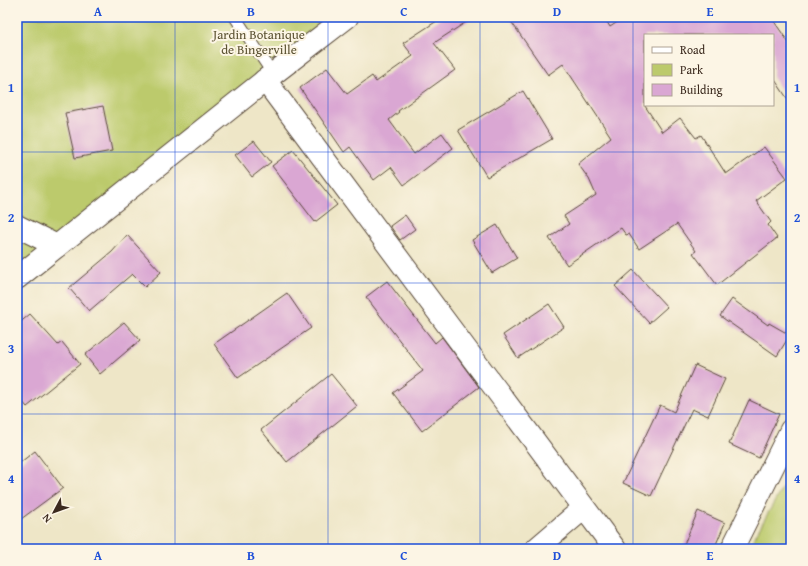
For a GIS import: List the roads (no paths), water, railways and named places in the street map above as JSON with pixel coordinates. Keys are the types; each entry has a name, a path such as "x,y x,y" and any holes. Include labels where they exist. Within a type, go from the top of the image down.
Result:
{"street":[{"path":"17,278 269,77 348,17"},
{"path":"269,77 615,549"},
{"path":"17,226 57,246"},
{"path":"732,549 791,430"},
{"path":"536,549 584,508"}],"lane":[{"path":"235,17 269,77"}],"park label":[{"name":"Jardin Botanique de Bingerville","path":"259,42"}]}
